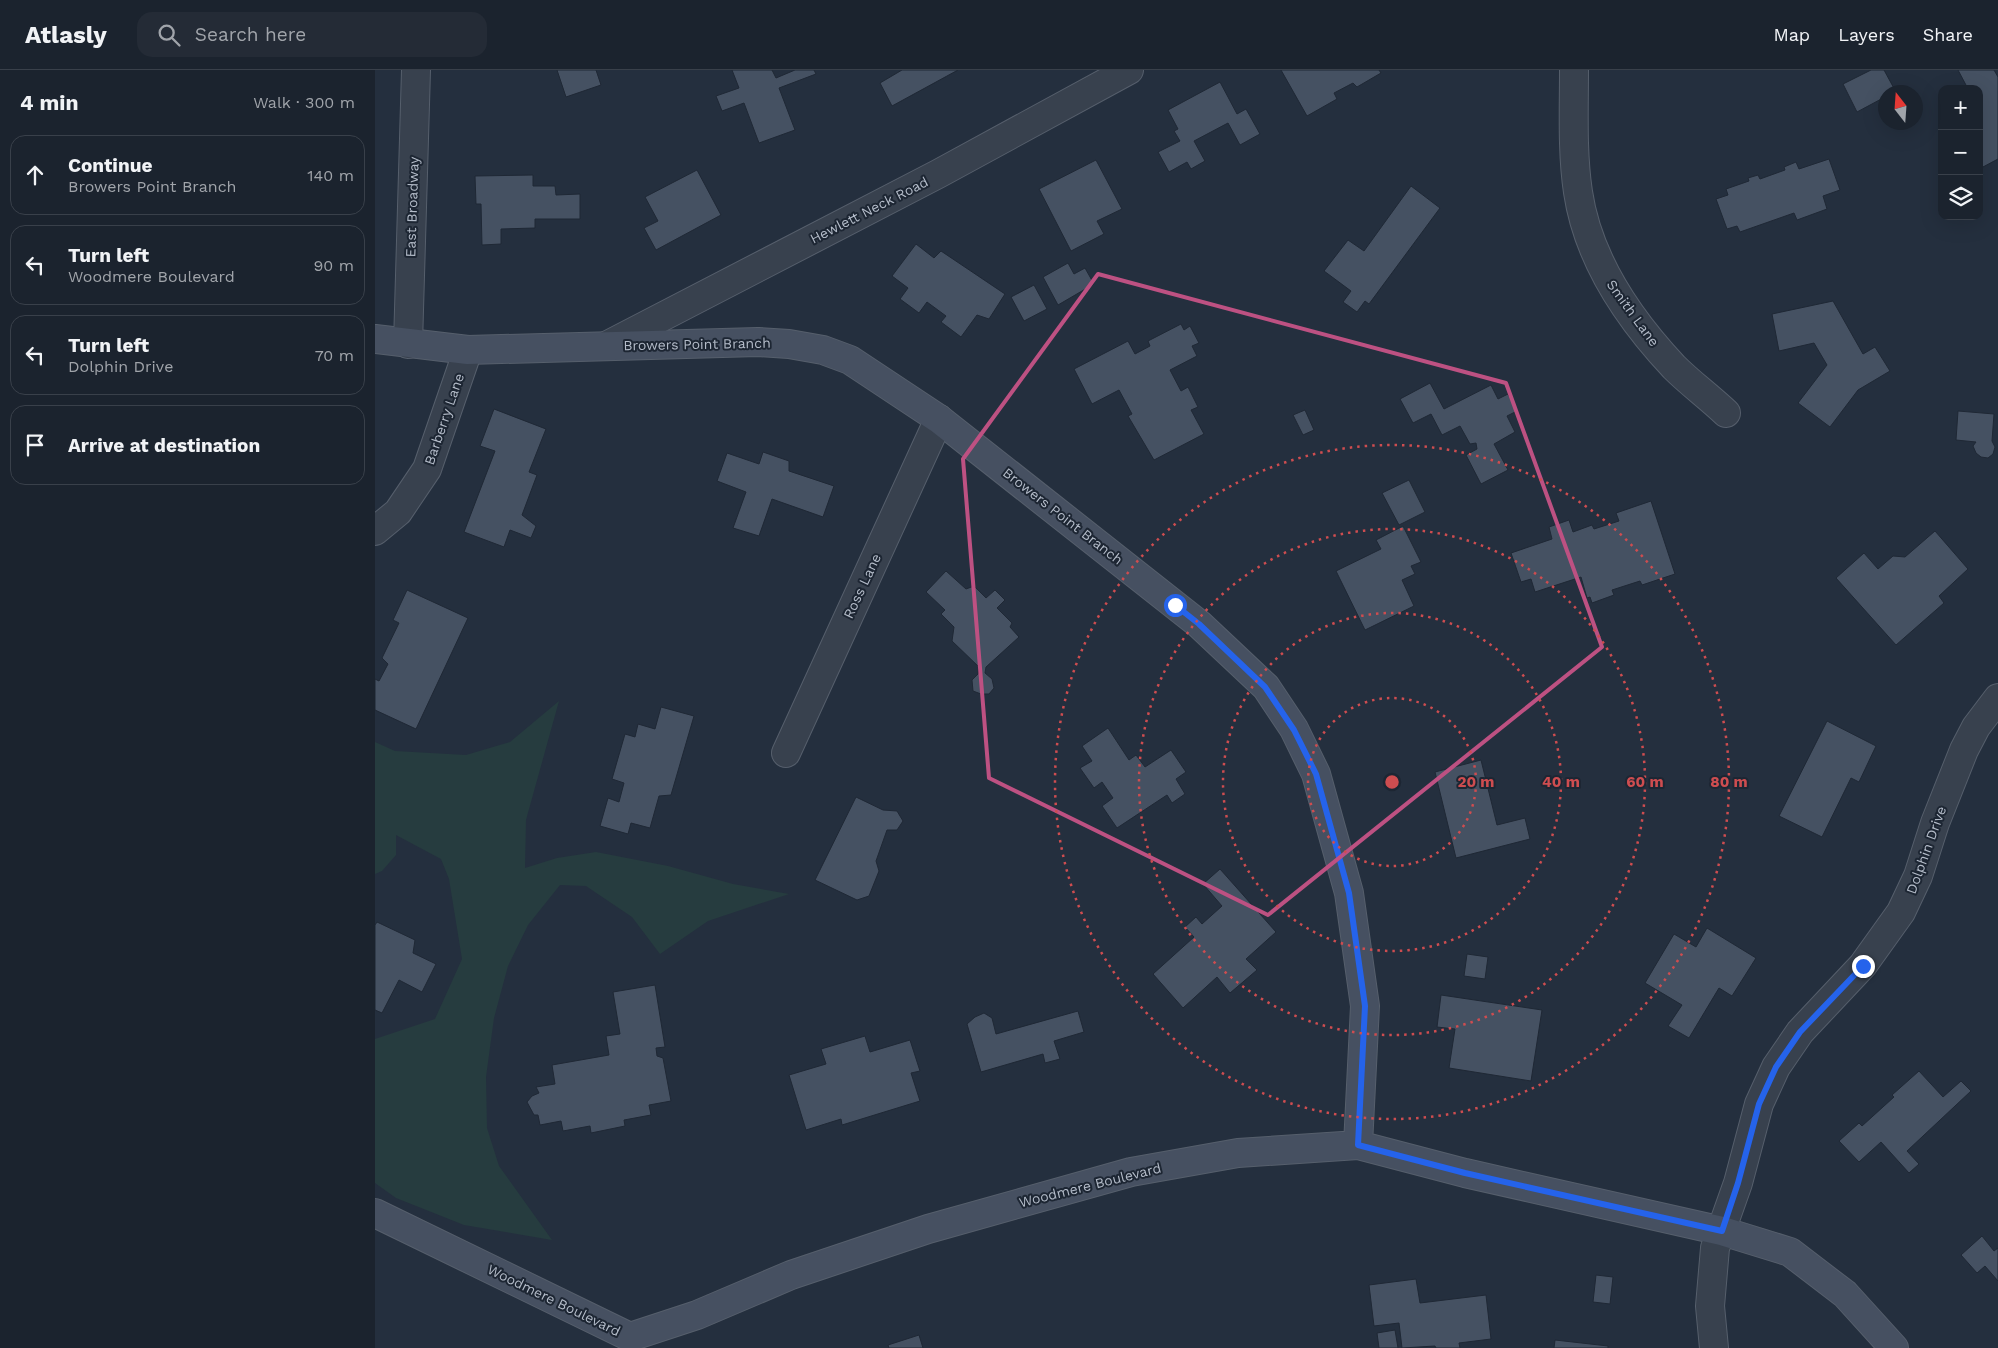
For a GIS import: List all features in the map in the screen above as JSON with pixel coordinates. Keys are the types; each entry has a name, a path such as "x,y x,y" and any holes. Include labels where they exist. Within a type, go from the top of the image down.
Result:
{"street":[{"name":"East Broadway","path":"408,344 416,70"},
{"name":"Hewlett Neck Road","path":"606,346 938,174 1129,70"},
{"name":"Smith Lane","path":"1574,70 1578,193 1591,243 1613,290 1649,338 1675,368 1725,413"},
{"name":"Browers Point Branch","path":"375,339 468,350 758,342 789,344 823,350 850,360 939,419 1199,624 1265,687 1294,730 1316,774 1349,893 1365,1006 1358,1145"},
{"name":"Barberry Lane","path":"375,530 398,512 427,470 468,350"},
{"name":"Ross Lane","path":"786,753 939,419"},
{"name":"Dolphin Drive","path":"1714,1348 1710,1306 1715,1248 1738,1183 1759,1104 1776,1067 1800,1032 1863,966 1901,912 1919,876 1935,823 1964,750 1976,727 1997,699"},
{"name":"Woodmere Boulevard","path":"375,1213 625,1342 697,1315 791,1275 919,1232 1131,1172 1238,1153 1358,1145 1465,1173 1722,1231 1790,1252 1845,1294 1894,1348"}],"highlighted area":[{"path":"1098,274 1506,383 1602,647 1268,915 989,778 963,459"}],"green space":[{"path":"559,701 526,820 525,868 557,858 596,852 668,866 733,884 789,894 708,921 660,954 632,917 586,886 560,885 528,925 508,966 494,1018 486,1077 487,1128 499,1166 552,1240 464,1225 396,1198 375,1183 375,1039 435,1019 462,959 449,879 441,859 396,835 396,855 382,871 375,874 375,742 395,751 466,755 510,742"}],"building":[{"path":"557,70 596,70 601,85 566,97"},
{"path":"732,70 772,70 776,78 795,70 814,70 816,74 779,88 795,130 759,143 744,103 722,111 716,96 739,88"},
{"path":"902,70 958,70 892,106 880,83"},
{"path":"1281,70 1379,70 1381,73 1357,87 1353,83 1334,93 1337,99 1307,116"},
{"path":"1871,70 1884,70 1892,85 1878,85 1878,101 1857,112 1843,84"},
{"path":"1958,70 1994,70 1998,77 1998,159 1983,167 1983,85 1966,85"},
{"path":"1220,82 1237,114 1246,109 1260,134 1240,145 1228,123 1194,141 1205,161 1191,169 1187,162 1169,172 1158,152 1180,141 1174,131 1178,129 1168,110"},
{"path":"1829,159 1840,190 1823,196 1827,209 1797,220 1794,213 1740,232 1737,226 1727,229 1716,199 1728,195 1726,189 1749,181 1748,178 1758,175 1760,179 1785,170 1784,167 1796,162 1799,169"},
{"path":"1096,160 1122,209 1097,221 1104,234 1071,251 1039,189"},
{"path":"697,170 721,215 656,250 644,228 658,221 645,197"},
{"path":"533,175 533,186 555,186 556,195 580,194 580,219 535,219 535,228 501,229 501,244 482,245 481,204 476,204 475,176"},
{"path":"1411,186 1440,208 1369,304 1365,301 1357,312 1343,302 1351,291 1324,271 1348,240 1364,251"},
{"path":"916,244 934,258 941,251 1005,294 989,319 977,315 961,337 941,322 946,316 927,302 919,313 900,299 908,288 892,276"},
{"path":"1068,263 1074,274 1085,268 1094,284 1058,305 1043,277"},
{"path":"1034,285 1047,309 1024,321 1011,297"},
{"path":"1833,301 1863,354 1875,347 1890,371 1858,390 1830,427 1798,403 1827,365 1814,343 1779,351 1772,314"},
{"path":"1181,324 1184,330 1190,326 1199,343 1192,346 1197,356 1170,370 1181,391 1188,387 1198,407 1191,410 1204,434 1154,460 1128,416 1132,414 1119,390 1092,404 1074,369 1128,341 1135,354 1150,346 1148,341"},
{"path":"1430,383 1444,409 1491,385 1498,399 1508,394 1517,411 1507,416 1515,432 1494,444 1508,470 1481,484 1466,455 1477,449 1476,443 1470,444 1460,426 1442,435 1431,414 1413,423 1400,399"},
{"path":"494,409 546,429 529,472 537,475 522,515 536,526 531,538 510,530 504,547 464,532 495,451 480,446"},
{"path":"1305,410 1314,430 1303,435 1293,415"},
{"path":"1958,411 1994,414 1992,441 1995,447 1993,454 1988,458 1981,457 1976,453 1973,446 1976,442 1956,440"},
{"path":"763,452 789,461 789,471 834,486 823,517 772,499 759,536 733,528 746,492 717,481 727,453 759,464"},
{"path":"1409,480 1425,512 1399,525 1382,493"},
{"path":"1651,501 1675,574 1642,585 1640,581 1612,590 1614,595 1592,603 1590,597 1587,598 1581,577 1535,592 1531,579 1521,582 1511,553 1552,539 1549,527 1569,520 1573,532 1592,525 1594,529 1619,521 1616,513"},
{"path":"1403,526 1421,562 1411,566 1415,574 1402,580 1414,606 1365,630 1336,571 1381,549 1376,540"},
{"path":"1935,531 1968,569 1939,596 1944,603 1896,645 1836,578 1864,553 1878,569 1893,556 1905,557"},
{"path":"946,571 966,589 974,586 986,598 995,590 1005,600 997,608 1012,623 1010,627 1019,637 986,667 985,673 992,679 994,688 989,694 973,691 972,680 978,674 979,667 952,641 954,627 941,614 945,610 926,592"},
{"path":"407,590 468,618 416,729 375,710 375,679 379,681 388,664 382,658 399,623 393,620"},
{"path":"661,707 694,716 671,795 659,796 650,828 631,823 628,834 600,826 608,798 619,802 624,783 612,779 625,734 635,737 638,724 655,729"},
{"path":"1827,721 1876,746 1859,782 1851,778 1822,837 1779,816"},
{"path":"1108,728 1129,760 1136,755 1145,767 1171,750 1186,772 1176,779 1185,794 1172,803 1167,795 1117,828 1102,806 1113,798 1102,782 1094,788 1080,768 1092,761 1082,746"},
{"path":"1481,760 1497,825 1525,818 1530,839 1456,858 1435,772"},
{"path":"856,797 883,810 897,811 903,821 897,830 887,830 876,861 879,871 869,896 857,900 815,880"},
{"path":"1220,869 1276,932 1246,959 1257,970 1230,993 1217,977 1183,1008 1153,974 1194,937 1185,927 1196,917 1202,924 1222,906 1203,884"},
{"path":"377,922 415,940 413,953 436,964 422,992 399,980 382,1013 375,1010 375,925"},
{"path":"1707,928 1756,958 1732,996 1719,988 1689,1038 1668,1026 1682,1005 1645,983 1674,934 1696,947"},
{"path":"1467,954 1488,957 1485,979 1464,976"},
{"path":"655,985 665,1047 656,1048 657,1056 663,1058 671,1101 649,1105 651,1115 624,1120 625,1126 591,1133 590,1126 563,1131 561,1121 540,1125 538,1115 534,1115 527,1102 532,1096 539,1093 536,1087 555,1084 552,1065 609,1055 606,1036 620,1034 613,992"},
{"path":"1441,995 1542,1010 1531,1081 1449,1068 1455,1029 1437,1027"},
{"path":"1078,1011 1084,1032 1054,1041 1060,1059 1045,1063 1043,1054 981,1072 967,1024 975,1017 984,1013 992,1018 996,1034"},
{"path":"865,1036 870,1052 910,1040 920,1071 911,1073 920,1101 842,1125 841,1119 806,1130 789,1075 826,1064 821,1049"},
{"path":"1919,1071 1943,1097 1961,1081 1971,1091 1907,1151 1919,1164 1909,1173 1881,1142 1859,1162 1839,1141 1859,1123 1862,1126"},
{"path":"1982,1236 1994,1251 1998,1248 1998,1281 1985,1266 1977,1273 1961,1255"},
{"path":"1596,1275 1613,1277 1610,1304 1593,1302"},
{"path":"1416,1279 1420,1303 1486,1295 1491,1339 1459,1343 1460,1348 1436,1348 1435,1346 1402,1348 1399,1323 1374,1326 1369,1285"},
{"path":"1395,1330 1398,1348 1379,1348 1377,1333"},
{"path":"919,1335 923,1348 889,1348 888,1345"},
{"path":"1555,1340 1608,1346 1608,1348 1554,1348"}],"route":[{"path":"1175,605 1199,624 1265,687 1294,730 1316,774 1349,893 1365,1006 1358,1145 1465,1173 1641,1211 1722,1231 1738,1183 1759,1104 1776,1067 1800,1032 1863,966"}]}
